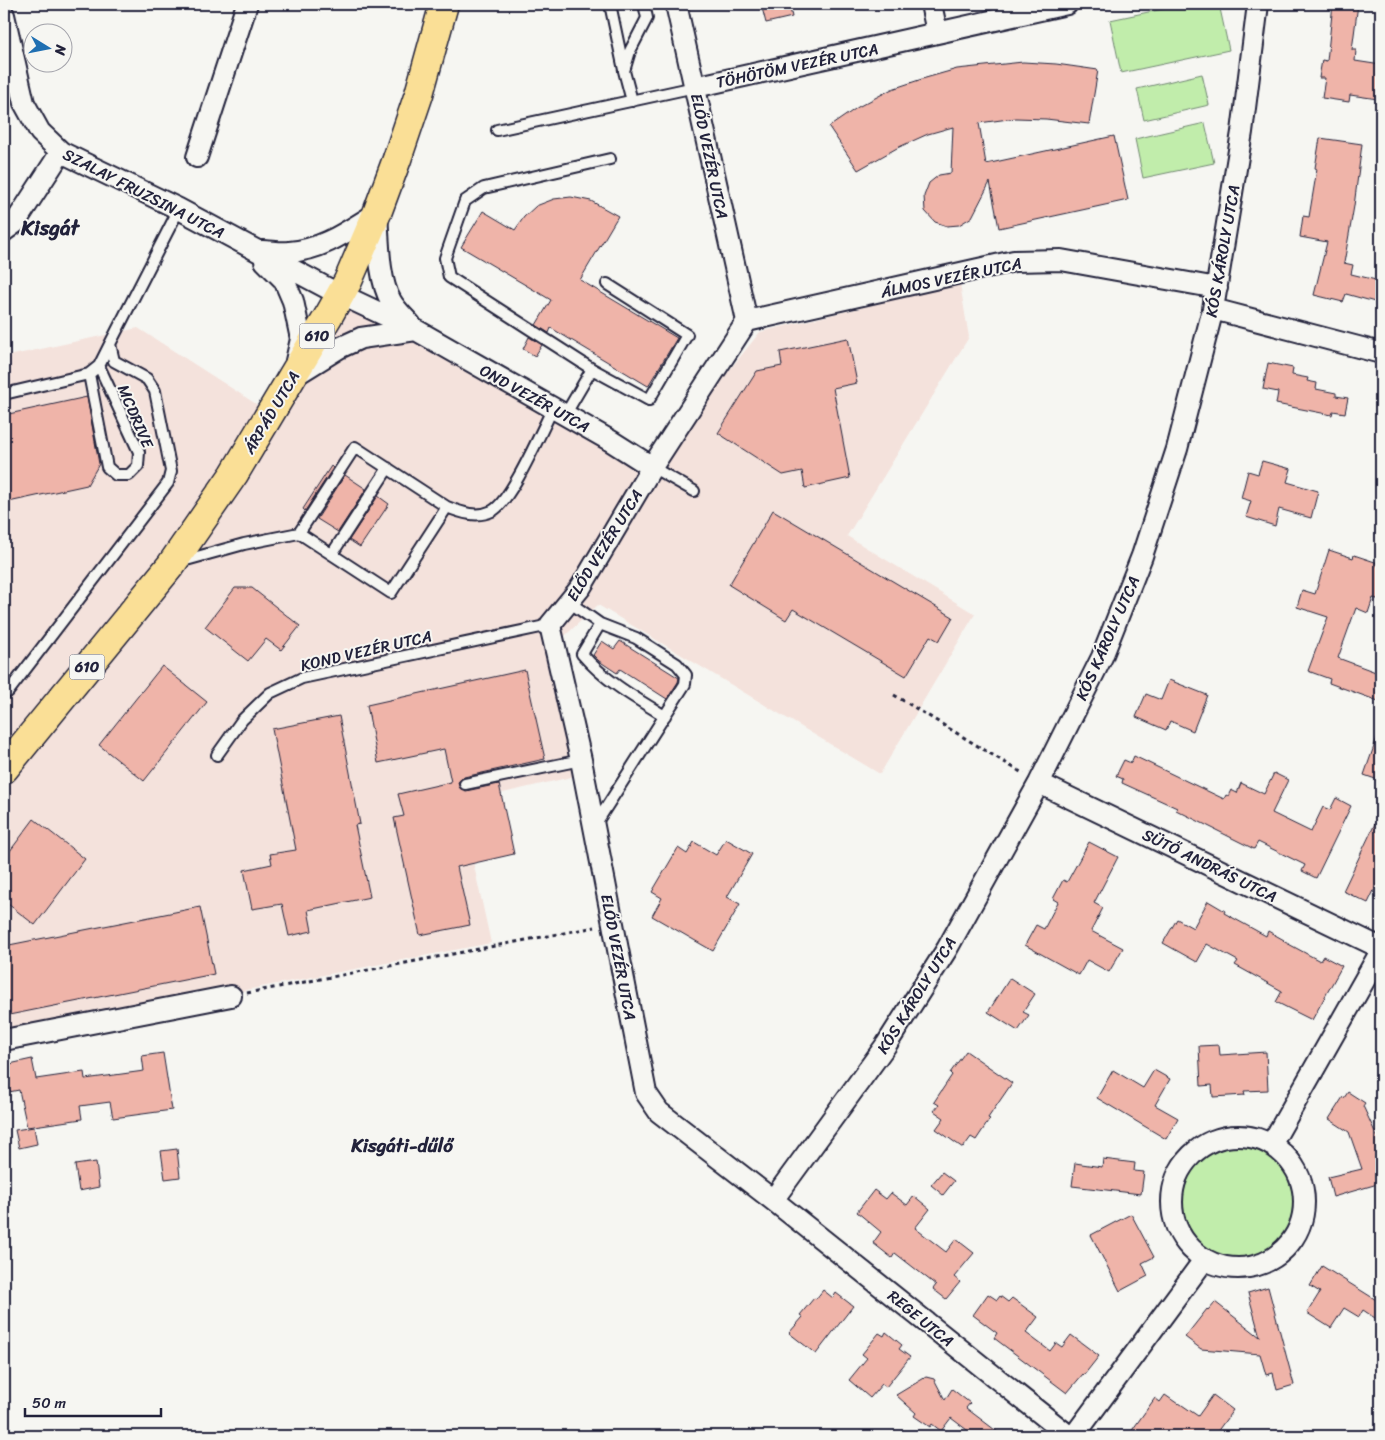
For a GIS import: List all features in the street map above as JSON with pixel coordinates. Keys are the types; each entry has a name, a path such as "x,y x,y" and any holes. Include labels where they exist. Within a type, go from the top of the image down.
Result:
{"main road":[{"name":"ÁRPÁD UTCA","path":"4,769 171,565 234,474 293,377 348,281 377,213 419,94 444,4"}],"street":[{"path":"197,157 247,4"},
{"name":"ELŐD VEZÉR UTCA","path":"676,4 747,321 652,467 581,587 550,625 581,760 646,1093 659,1112 773,1200"},
{"path":"931,4 937,32"},
{"name":"TÖHÖTÖM VEZÉR UTCA","path":"695,87 1067,4"},
{"name":"KÓS KÁROLY UTCA","path":"773,1200 896,1029 946,949 1039,783 1102,657 1142,556 1177,448 1213,309 1242,132 1258,4"},
{"name":"SZALAY FRUZSINA UTCA","path":"4,15 24,103 40,132 61,152 340,294"},
{"path":"4,231 15,223 61,152"},
{"name":"SZALAY FRUZSINA UTCA","path":"255,250 289,252 318,246 330,242 377,213"},
{"name":"OND VEZÉR UTCA","path":"377,213 380,259 391,301 416,330"},
{"name":"SZALAY FRUZSINA UTCA","path":"255,250 284,280 293,301 301,338 293,377"},
{"name":"ÁLMOS VEZÉR UTCA","path":"747,321 1014,261 1061,260 1217,288"},
{"name":"OND VEZÉR UTCA","path":"340,294 416,330 611,441 652,467"},
{"path":"1213,309 1381,353"},
{"path":"293,377 339,348 361,338 416,330"},
{"name":"SÜTŐ ANDRÁS UTCA","path":"1039,783 1381,949"},
{"path":"1271,1145 1381,949"},
{"path":"4,1040 231,996"},
{"path":"1231,1136 1255,1138 1271,1145 1292,1164 1302,1184 1304,1206 1299,1228 1287,1247 1269,1261 1248,1268 1226,1268 1204,1260 1186,1245 1175,1224 1171,1200 1176,1177 1189,1157 1208,1142 1231,1136"},
{"name":"REGE UTCA","path":"773,1200 1068,1436"},
{"path":"1074,1436 1204,1260"}],"lane":[{"path":"610,4 632,101"},
{"path":"624,71 630,51 647,18 644,4"},
{"name":"TÖHÖTÖM VEZÉR UTCA","path":"497,130 695,87"},
{"path":"607,284 687,335 649,400 592,369 449,277 446,258 465,201 484,188 610,159"},
{"path":"4,394 89,374 98,366 178,210"},
{"path":"8,692 168,483 171,470 154,391 147,379 114,360 110,344"},
{"name":"MCDRIVE","path":"89,374 107,467 116,475 129,475 138,466 139,452 98,366"},
{"path":"299,533 355,447 447,507 462,513 480,514 494,510 505,499 559,411 592,369"},
{"path":"652,467 694,492"},
{"path":"332,554 388,468"},
{"path":"171,565 244,544 299,533 391,593 447,507"},
{"path":"569,602 600,624 636,638 677,664 686,675 685,684 594,827"},
{"path":"600,624 582,654 591,666 614,684 665,716"},
{"name":"KOND VEZÉR UTCA","path":"217,755 242,720 270,693 302,678 550,625"},
{"path":"465,784 581,760"}],"path":[{"path":"894,695 1039,783"},
{"path":"231,996 613,924"}],"shaded area":[{"path":"960,284 969,337 847,536 975,614 880,774 598,605 554,646 584,774 460,803 491,943 261,987 4,1041 4,783 175,571 343,296 652,467 760,332"},
{"path":"138,328 270,413 4,775 4,357"}],"green space":[{"path":"1187,4 1219,4 1229,50 1121,73 1110,20"},
{"path":"1202,74 1209,105 1144,120 1137,89"},
{"path":"1205,123 1214,163 1143,178 1135,139"},
{"path":"1237,1146 1259,1150 1277,1163 1290,1181 1294,1203 1290,1225 1277,1243 1259,1256 1237,1260 1215,1256 1197,1243 1184,1225 1180,1203 1184,1181 1197,1163 1215,1150"}],"building":[{"path":"761,4 789,4 792,17 766,23"},
{"path":"1333,4 1358,4 1352,50 1356,50 1355,61 1381,65 1378,99 1350,95 1349,102 1322,98 1325,78 1319,78 1322,60 1327,61"},
{"path":"1023,62 1056,64 1098,70 1089,124 1016,118 979,123 986,164 1114,136 1128,200 999,228 990,182 972,217 959,225 947,226 935,222 925,211 924,196 929,183 939,175 951,173 953,127 928,134 897,148 858,170 829,127 858,107 892,89 957,69"},
{"path":"1320,138 1362,144 1344,263 1353,265 1351,274 1380,281 1375,302 1346,294 1343,302 1314,295 1327,242 1300,237 1303,216 1309,217"},
{"path":"571,197 591,201 618,216 580,280 677,338 648,386 551,328 549,333 536,325 551,300 461,247 483,211 515,230 524,217 536,206 554,199"},
{"path":"529,337 542,345 535,356 523,349"},
{"path":"848,338 857,383 833,388 850,478 805,488 802,471 783,475 718,433 757,371 782,366 780,352"},
{"path":"1268,363 1293,368 1292,375 1308,378 1307,381 1317,383 1316,389 1336,393 1336,396 1348,398 1345,413 1333,411 1332,415 1276,404 1278,392 1263,389"},
{"path":"87,397 99,464 87,485 4,503 4,415"},
{"path":"1262,461 1291,469 1287,482 1318,491 1311,518 1279,509 1275,526 1246,517 1251,501 1241,498 1248,471 1258,474"},
{"path":"331,466 333,468 305,511 303,509"},
{"path":"345,475 366,489 338,532 317,519"},
{"path":"378,496 389,504 360,547 349,540"},
{"path":"773,510 953,617 939,641 930,636 906,676 793,609 786,620 729,585"},
{"path":"1329,550 1353,558 1354,555 1378,563 1377,566 1381,568 1381,600 1373,598 1368,613 1356,608 1338,658 1381,674 1381,702 1329,683 1330,679 1308,671 1328,617 1297,607 1302,590 1315,594"},
{"path":"235,588 252,588 300,626 281,650 266,639 248,661 205,627"},
{"path":"602,641 614,649 620,641 679,678 667,699 620,669 617,673 599,661 593,655"},
{"path":"162,666 207,702 144,781 99,745"},
{"path":"525,670 545,759 464,777 458,782 460,788 466,791 499,784 514,854 457,867 470,925 420,935 394,818 404,816 398,794 451,782 444,749 378,763 367,705"},
{"path":"1169,680 1207,695 1193,731 1170,721 1166,730 1136,717 1146,694 1161,700"},
{"path":"339,716 360,824 355,825 370,897 308,910 312,931 289,936 282,904 252,909 244,870 272,864 270,854 296,850 272,729"},
{"path":"1379,732 1381,732 1381,781 1364,775"},
{"path":"1134,756 1224,799 1231,790 1237,793 1241,783 1264,794 1274,773 1288,780 1272,813 1311,832 1323,807 1330,810 1336,798 1351,806 1316,878 1302,871 1305,865 1258,842 1254,849 1176,810 1177,808 1122,783 1123,779 1116,776 1124,760 1131,763"},
{"path":"1381,811 1381,876 1368,903 1343,891"},
{"path":"34,819 85,859 35,925 4,901 4,859"},
{"path":"726,839 752,854 727,897 740,904 713,951 652,916 662,898 652,892 678,848 687,854 694,842 716,855"},
{"path":"1089,842 1118,857 1094,903 1103,908 1091,931 1123,948 1109,972 1087,960 1079,975 1025,945 1036,925 1044,929 1058,902 1053,899 1063,880 1067,882"},
{"path":"1208,901 1225,911 1224,913 1266,936 1268,931 1320,961 1323,956 1342,966 1312,1020 1276,1002 1282,991 1235,965 1238,961 1207,944 1197,962 1163,943 1177,919 1193,928"},
{"path":"200,907 214,974 4,1016 4,946"},
{"path":"1010,978 1035,994 1023,1012 1029,1015 1018,1031 988,1012"},
{"path":"1219,1045 1220,1055 1266,1052 1268,1090 1244,1091 1245,1095 1213,1097 1212,1085 1201,1086 1199,1046"},
{"path":"966,1051 1012,1083 988,1118 990,1119 976,1140 971,1137 963,1148 936,1129 944,1118 934,1111 939,1105 934,1102 952,1075 950,1073"},
{"path":"163,1053 172,1110 113,1118 110,1102 80,1106 82,1119 27,1127 19,1090 4,1093 4,1066 14,1063 32,1059 36,1079 84,1072 85,1079 144,1071 142,1056"},
{"path":"1113,1070 1143,1088 1154,1070 1170,1079 1155,1105 1178,1118 1166,1139 1097,1098"},
{"path":"1348,1092 1365,1103 1363,1106 1381,1145 1381,1183 1333,1197 1328,1177 1362,1169 1349,1132 1329,1119"},
{"path":"34,1127 37,1144 19,1148 15,1130"},
{"path":"177,1149 180,1177 165,1179 161,1151"},
{"path":"1103,1159 1135,1163 1134,1171 1144,1172 1141,1194 1072,1186 1075,1163 1102,1167"},
{"path":"96,1162 99,1187 79,1191 75,1165"},
{"path":"942,1172 954,1181 943,1195 931,1185"},
{"path":"874,1190 886,1199 891,1193 907,1205 914,1196 930,1209 915,1228 946,1252 956,1239 974,1253 954,1277 960,1282 946,1299 933,1289 936,1285 895,1253 892,1258 873,1243 881,1232 857,1212"},
{"path":"1131,1214 1154,1257 1142,1263 1148,1276 1120,1291 1091,1235"},
{"path":"1322,1266 1381,1303 1381,1322 1363,1310 1359,1317 1344,1308 1331,1328 1307,1313 1320,1292 1310,1286"},
{"path":"1268,1287 1294,1385 1277,1390 1273,1373 1266,1375 1260,1354 1201,1349 1185,1337 1207,1309 1215,1302 1260,1337 1248,1293"},
{"path":"823,1290 833,1298 836,1293 853,1306 816,1354 789,1333 803,1317 800,1315"},
{"path":"988,1294 997,1300 1000,1296 1008,1302 1012,1298 1038,1317 1026,1333 1050,1351 1056,1343 1062,1347 1071,1335 1099,1356 1067,1393 994,1338 997,1333 973,1315"},
{"path":"886,1332 902,1345 899,1349 910,1357 886,1387 882,1384 870,1398 849,1380 867,1358 862,1354 879,1333 884,1336"},
{"path":"926,1377 934,1379 945,1400 952,1389 970,1403 966,1408 1003,1436 975,1436 951,1418 941,1431 932,1424 930,1427 914,1416 916,1413 896,1395"},
{"path":"1165,1395 1198,1416 1213,1395 1233,1410 1214,1436 1128,1436 1155,1398 1160,1402"}],"district":[{"name":"Kisgát","path":"50,228"},
{"name":"Kisgáti-dűlő","path":"402,1145"}]}
